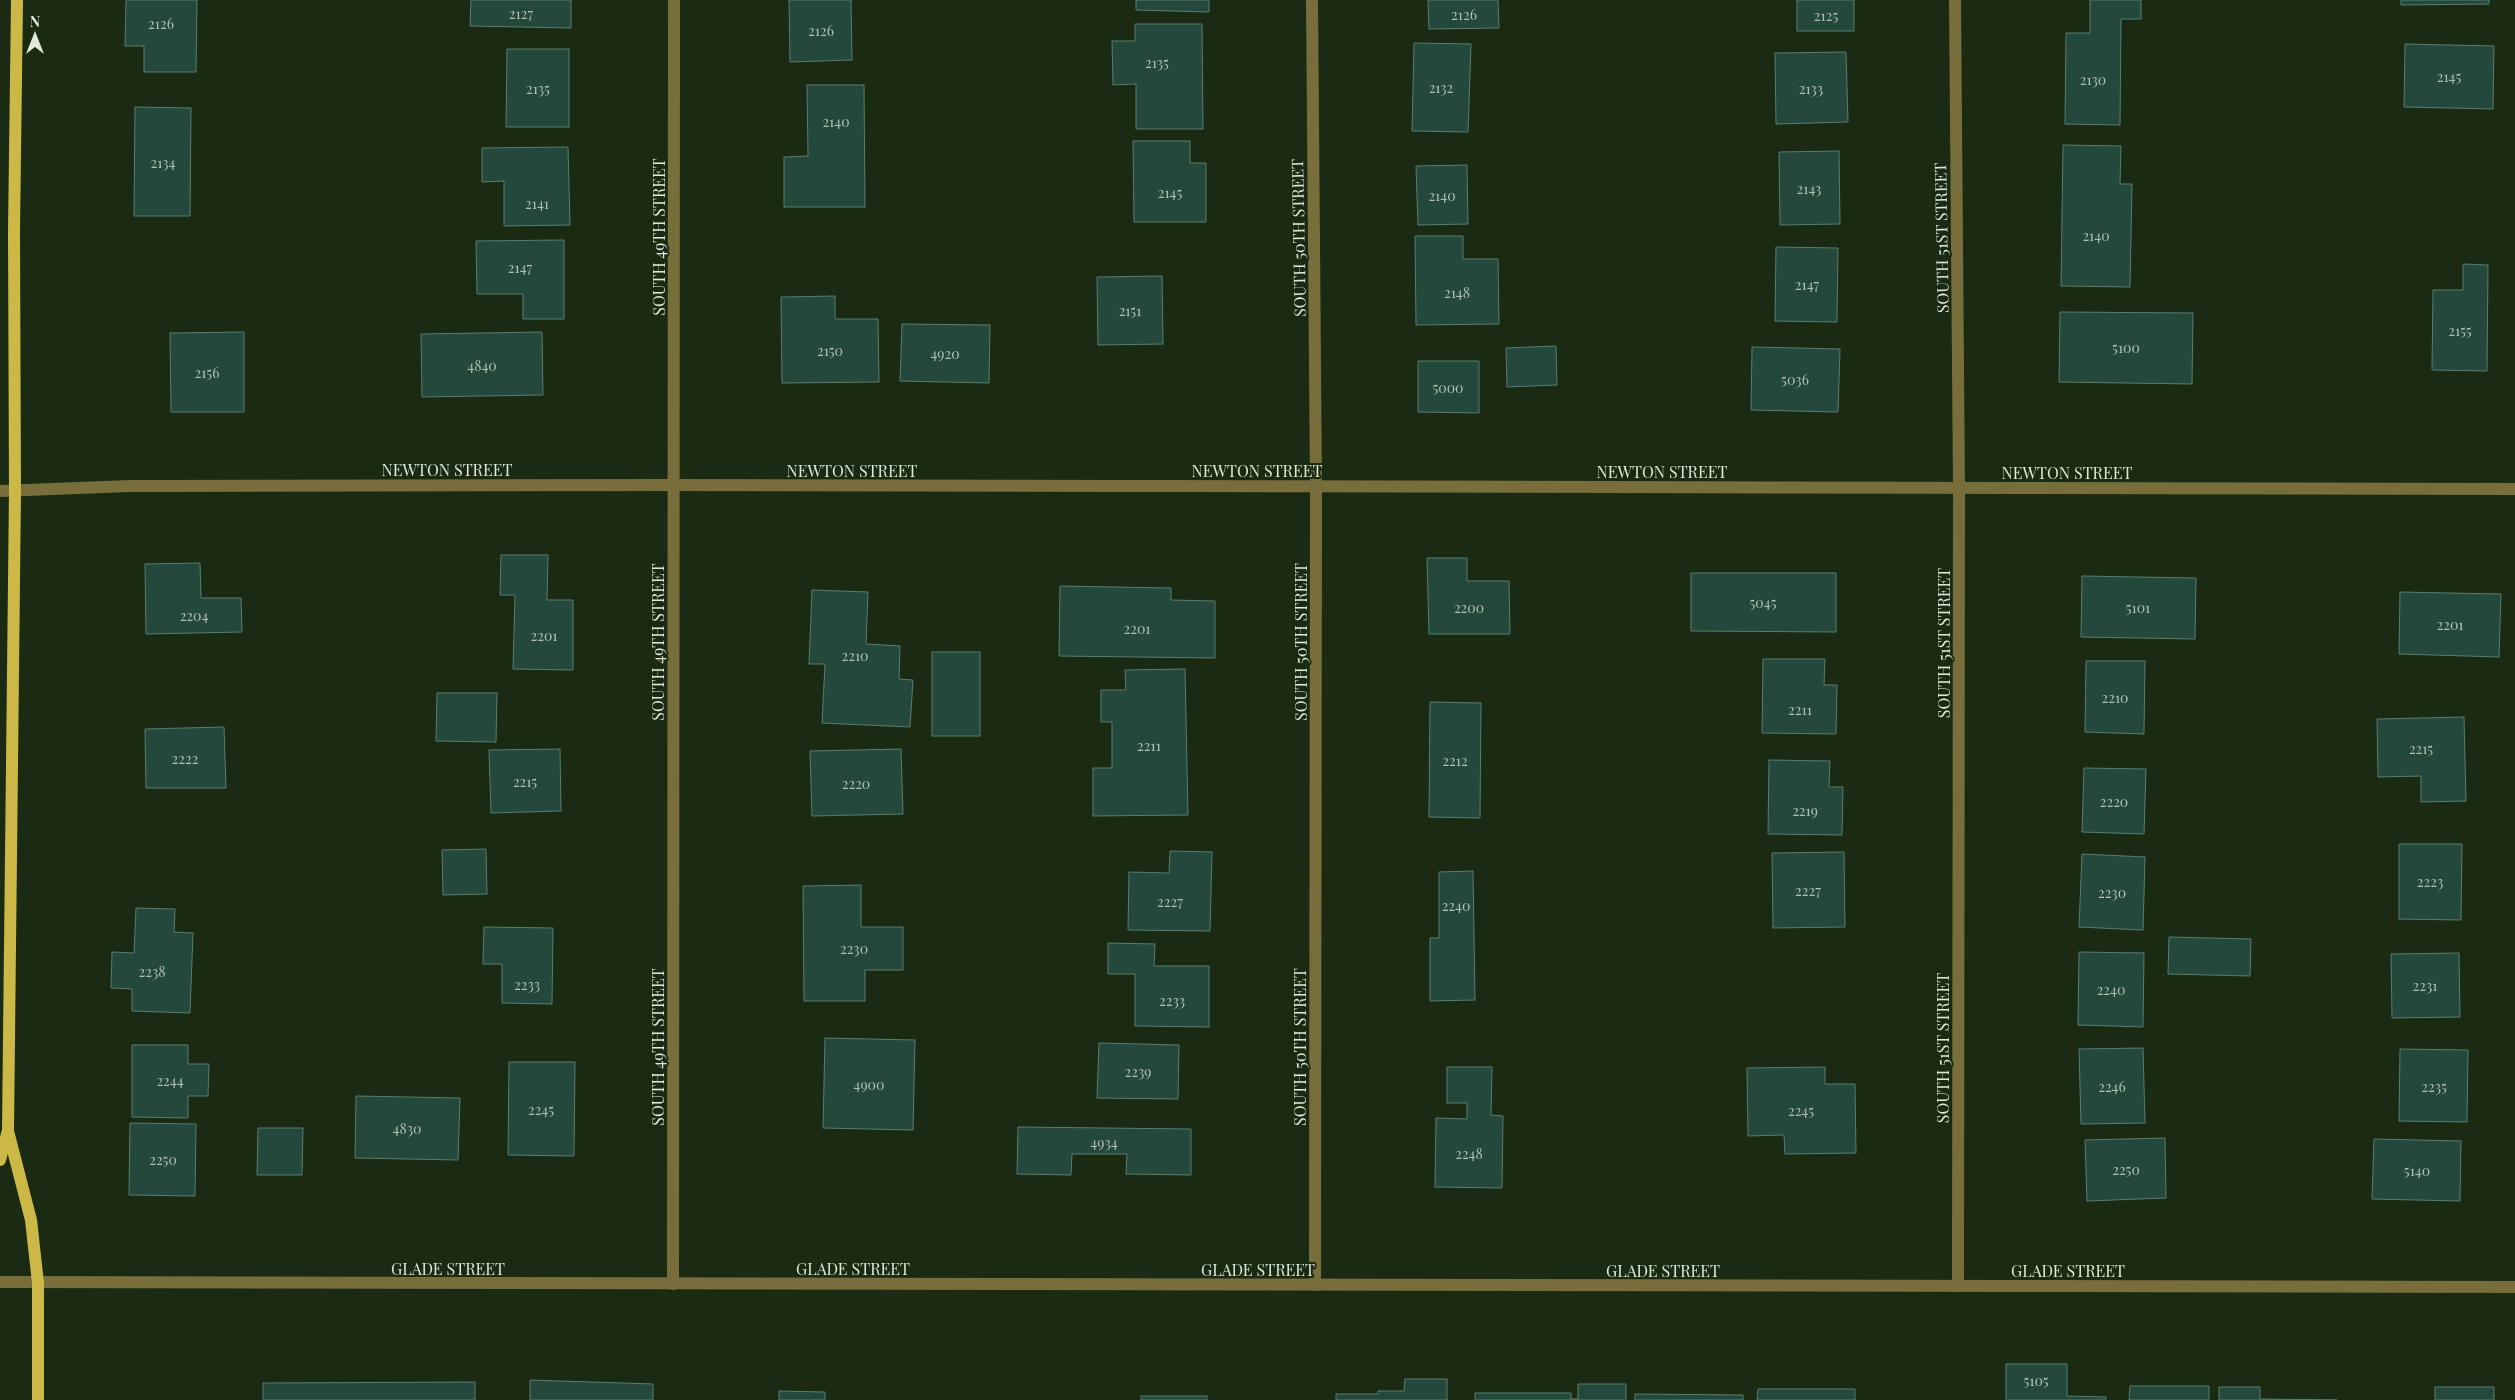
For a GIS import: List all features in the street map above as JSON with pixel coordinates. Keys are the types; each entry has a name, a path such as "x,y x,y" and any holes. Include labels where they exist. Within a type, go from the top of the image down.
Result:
{"main road":[{"path":"0,1160 8,1130 15,490 14,232 17,0"},
{"path":"8,1130 31,1220 38,1283 38,1400"}],"street":[{"name":"SOUTH 49TH STREET","path":"673,1284 674,0"},
{"name":"SOUTH 50TH STREET","path":"1312,0 1316,487 1315,1285"},
{"name":"SOUTH 51ST STREET","path":"1955,0 1959,488 1958,1286"},
{"name":"NEWTON STREET","path":"0,491 130,486 2515,489"},
{"name":"GLADE STREET","path":"0,1282 2515,1287"}],"building":[{"path":"126,0 197,0 196,72 144,72 144,46 125,46"},
{"path":"471,0 571,0 571,28 470,26"},
{"path":"789,0 851,0 852,60 790,62"},
{"path":"1136,0 1209,0 1209,12 1136,10"},
{"path":"1428,0 1498,0 1499,28 1429,29"},
{"path":"1797,0 1854,0 1854,31 1797,31"},
{"path":"2090,0 2141,0 2141,19 2121,19 2120,125 2065,124 2066,33 2090,33"},
{"path":"2401,0 2489,0 2489,4 2401,5"},
{"path":"1135,24 1202,24 1203,129 1136,129 1136,84 1113,85 1112,41 1135,41"},
{"path":"1414,43 1471,44 1468,132 1412,131"},
{"path":"2405,44 2494,46 2493,109 2404,107"},
{"path":"507,49 569,49 569,127 506,127"},
{"path":"1846,52 1848,122 1776,124 1775,53"},
{"path":"807,85 864,85 865,207 784,207 784,157 808,156"},
{"path":"135,107 191,108 190,216 134,216"},
{"path":"1133,141 1190,141 1190,163 1206,163 1206,222 1134,222"},
{"path":"2063,145 2121,146 2120,184 2132,184 2130,287 2061,286"},
{"path":"568,147 570,225 504,226 504,181 482,182 482,148"},
{"path":"1839,151 1840,224 1780,225 1779,152"},
{"path":"1467,165 1468,224 1418,225 1416,166"},
{"path":"1415,236 1463,236 1463,259 1498,259 1499,324 1416,325"},
{"path":"564,240 564,319 523,319 523,294 477,294 476,241"},
{"path":"1776,247 1838,248 1837,322 1775,321"},
{"path":"2463,264 2488,265 2487,371 2432,370 2433,290 2463,290"},
{"path":"1162,276 1163,344 1098,345 1097,277"},
{"path":"835,296 835,319 878,319 879,382 782,383 781,297"},
{"path":"2060,312 2193,313 2192,384 2059,382"},
{"path":"902,324 990,325 989,383 900,381"},
{"path":"244,332 244,412 171,412 170,333"},
{"path":"542,332 543,395 422,397 421,334"},
{"path":"1556,346 1557,385 1507,387 1506,348"},
{"path":"1752,347 1840,349 1838,412 1751,410"},
{"path":"1418,361 1479,361 1479,413 1418,412"},
{"path":"501,555 548,555 547,600 573,600 573,670 513,669 515,595 500,595"},
{"path":"1427,558 1467,558 1467,581 1509,581 1510,634 1429,634"},
{"path":"200,563 201,598 241,598 242,632 146,634 145,564"},
{"path":"1691,573 1836,573 1836,632 1691,631"},
{"path":"2082,576 2196,578 2195,639 2081,637"},
{"path":"1060,586 1171,588 1171,600 1215,601 1215,658 1059,656"},
{"path":"812,590 868,592 866,644 900,646 899,679 913,680 910,727 822,723 825,664 809,664"},
{"path":"2400,592 2501,594 2499,657 2399,654"},
{"path":"932,652 980,652 980,736 932,736"},
{"path":"1763,659 1825,659 1824,685 1837,685 1836,734 1762,733"},
{"path":"2086,661 2145,661 2144,734 2085,732"},
{"path":"1185,669 1188,815 1093,816 1093,768 1112,768 1112,722 1101,722 1101,690 1126,690 1125,670"},
{"path":"437,693 497,693 496,742 436,741"},
{"path":"1430,702 1481,703 1480,818 1429,817"},
{"path":"2464,717 2466,801 2421,802 2421,776 2378,777 2377,719"},
{"path":"224,727 226,788 146,788 145,729"},
{"path":"560,749 561,811 491,813 489,750"},
{"path":"901,749 903,814 812,816 810,751"},
{"path":"1769,760 1830,761 1829,787 1843,787 1842,835 1768,834"},
{"path":"2084,768 2146,769 2144,834 2082,832"},
{"path":"2399,844 2462,844 2461,920 2399,919"},
{"path":"486,849 487,894 443,895 442,850"},
{"path":"1170,851 1212,852 1210,931 1128,930 1129,872 1169,873"},
{"path":"1844,852 1845,927 1773,928 1772,853"},
{"path":"2082,854 2145,857 2143,930 2079,927"},
{"path":"1473,871 1475,1000 1430,1001 1430,938 1439,938 1439,872"},
{"path":"861,885 861,927 903,927 903,970 865,970 865,1001 804,1001 803,886"},
{"path":"136,908 175,909 174,932 193,933 190,1013 132,1011 132,989 111,988 112,952 134,953"},
{"path":"484,927 553,928 552,1004 502,1003 502,964 483,964"},
{"path":"2169,937 2251,939 2250,976 2168,974"},
{"path":"1108,943 1155,944 1154,966 1209,966 1209,1027 1135,1026 1135,974 1108,974"},
{"path":"2079,952 2144,953 2143,1027 2078,1025"},
{"path":"2459,953 2460,1017 2392,1018 2391,954"},
{"path":"825,1038 915,1040 913,1130 823,1128"},
{"path":"1099,1043 1179,1045 1178,1099 1097,1098"},
{"path":"132,1045 188,1045 188,1064 209,1064 208,1096 188,1096 188,1118 132,1117"},
{"path":"2143,1048 2145,1123 2081,1124 2079,1049"},
{"path":"2400,1049 2468,1050 2467,1122 2399,1121"},
{"path":"509,1062 575,1062 574,1156 508,1155"},
{"path":"1447,1067 1492,1067 1491,1115 1503,1116 1502,1188 1435,1187 1436,1118 1467,1119 1467,1103 1447,1103"},
{"path":"1825,1067 1825,1084 1855,1084 1856,1153 1785,1154 1784,1135 1748,1136 1747,1068"},
{"path":"356,1096 460,1098 458,1160 355,1158"},
{"path":"130,1123 196,1124 195,1196 129,1195"},
{"path":"1018,1127 1191,1129 1191,1175 1126,1174 1127,1154 1072,1154 1071,1175 1017,1174"},
{"path":"258,1128 303,1128 302,1175 257,1175"},
{"path":"2165,1138 2166,1198 2087,1201 2085,1140"},
{"path":"2374,1139 2461,1141 2460,1201 2372,1199"},
{"path":"2006,1364 2067,1364 2067,1396 2106,1397 2106,1400 2006,1400"},
{"path":"1405,1379 1447,1379 1447,1400 1336,1400 1336,1394 1378,1394 1378,1391 1404,1391"},
{"path":"530,1380 653,1384 653,1400 530,1400"},
{"path":"475,1382 475,1400 263,1400 263,1383"},
{"path":"1578,1384 1626,1384 1626,1400 1475,1400 1475,1393 1571,1393 1571,1399 1578,1399"},
{"path":"2130,1386 2209,1386 2209,1400 2129,1400"},
{"path":"2219,1387 2260,1387 2260,1399 2337,1400 2219,1400"},
{"path":"2435,1387 2494,1387 2494,1400 2435,1400"},
{"path":"1758,1389 1855,1389 1855,1400 1757,1400"},
{"path":"779,1391 825,1392 825,1400 779,1400"},
{"path":"1635,1394 1743,1395 1743,1400 1635,1400"},
{"path":"1141,1396 1207,1396 1207,1400 1141,1400"}]}
